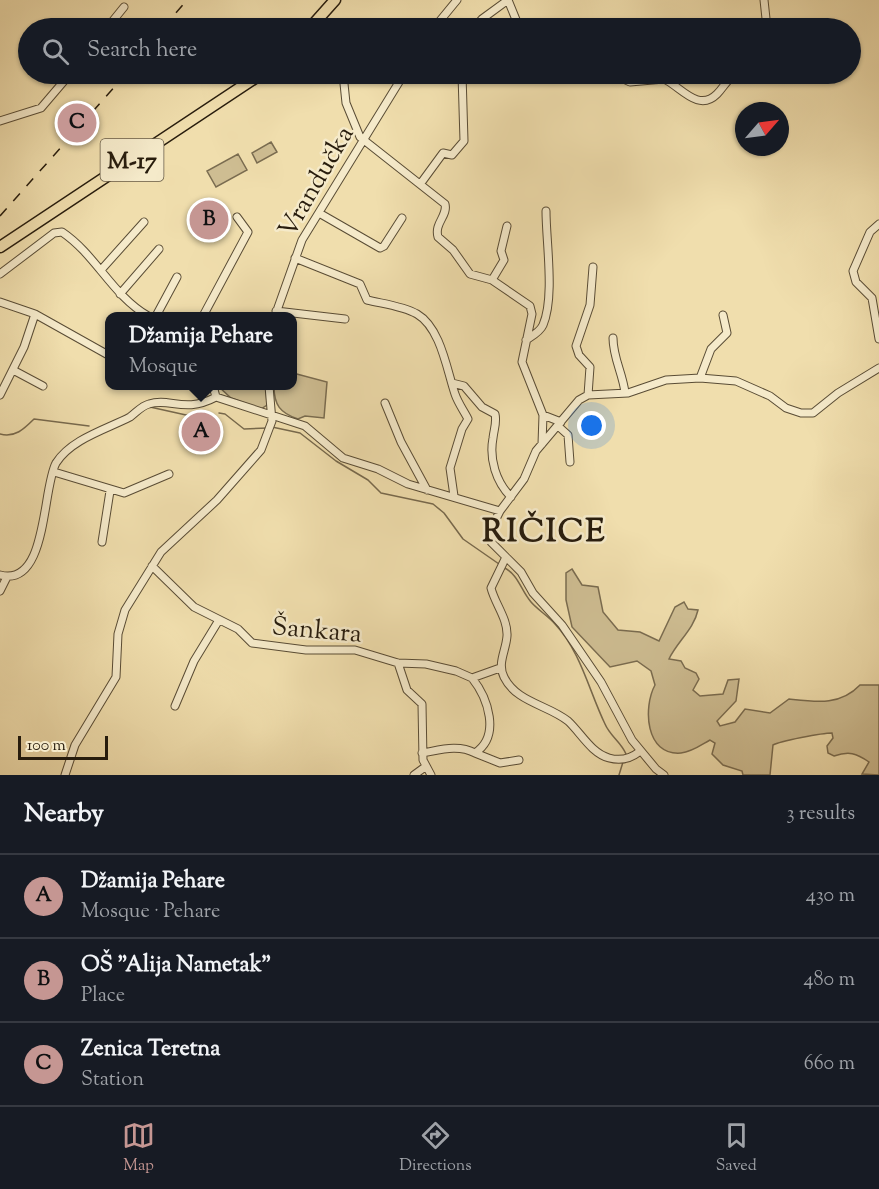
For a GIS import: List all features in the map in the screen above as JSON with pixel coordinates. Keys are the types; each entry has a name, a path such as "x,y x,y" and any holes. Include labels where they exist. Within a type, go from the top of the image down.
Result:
{"main road":[{"path":"322,18 335,0"},
{"name":"M-17","path":"0,247 246,84"}],"street":[{"path":"442,18 457,0"},
{"path":"483,18 508,0 516,18"},
{"path":"764,0 766,18"},
{"path":"115,18 124,7"},
{"path":"0,121 41,108 61,84"},
{"path":"344,84 346,103 356,132 421,183 447,208 436,225 438,237 453,250 470,274 492,280 530,306 532,314 523,366 543,415 542,444"},
{"name":"Vrandučka","path":"277,312 302,240 398,84"},
{"path":"421,183 443,153 452,155 464,141 462,84"},
{"path":"671,84 687,96 699,100 715,96 726,84"},
{"path":"526,340 539,332 545,316 548,292 546,211"},
{"path":"319,213 380,248 384,246 402,218"},
{"path":"205,312 248,232 237,216"},
{"path":"101,270 144,222"},
{"path":"879,224 870,232 855,264 853,276 872,298 879,339"},
{"path":"492,280 504,260 501,251 507,226"},
{"path":"0,274 54,233 62,232 90,256 129,304 142,312"},
{"path":"120,294 159,249"},
{"path":"294,258 360,284 368,300 404,308 425,320 439,346 458,402 468,419 462,429 450,468 454,496"},
{"path":"588,395 590,367 579,355 576,346 590,305 593,267"},
{"path":"158,312 177,277"},
{"path":"0,302 34,314 105,353"},
{"path":"0,395 13,370 34,314"},
{"path":"700,378 711,348 727,333 723,315"},
{"path":"297,316 345,320"},
{"path":"613,338 614,357 622,374 625,393"},
{"path":"664,775 639,752 579,646 503,564 491,542 492,526 542,444 579,400 588,395 625,393 666,381 700,378 736,381 770,396 786,408 801,413 813,413 837,393 879,368"},
{"path":"13,370 43,386"},
{"path":"452,383 464,386 482,406 495,414 492,440 495,471 500,483 511,497"},
{"path":"214,390 216,397"},
{"path":"65,775 75,745 116,677 115,653 125,610 170,542 217,500 261,450 271,423 269,390"},
{"path":"0,591 4,576 20,574 26,568 39,541 54,472 62,458 93,433 133,415 150,403 194,406 216,397 271,423 305,426 343,458 427,490 500,511"},
{"path":"385,403 400,442 427,490"},
{"path":"543,415 559,424 568,435 570,462"},
{"path":"54,472 124,494 169,474"},
{"path":"102,542 110,490"},
{"path":"503,564 491,588 506,622 507,636 500,668 506,681 517,692 567,721 597,752 610,758 624,759 639,752"},
{"name":"Šankara","path":"152,566 194,607 238,629 252,643 315,651 355,650 398,663 426,664 456,671 472,678"},
{"path":"175,706 194,661 219,620"},
{"path":"398,663 407,690 422,704 422,753 425,767 431,775"},
{"path":"475,753 482,748 491,727 484,699 472,678 500,668"},
{"path":"422,753 454,747 466,748 500,763 519,760"},
{"path":"414,775 425,767"}],"shaded area":[{"path":"271,142 277,152 257,163 252,153"},
{"path":"238,154 247,170 216,187 207,171"},
{"path":"297,374 327,382 324,418 305,416 298,419 282,411 275,398 274,390 297,390"},
{"path":"222,390 266,390 267,405 261,409 231,398"},
{"path":"572,569 582,585 598,587 603,612 618,630 640,632 659,641 675,607 684,602 688,609 698,610 693,623 669,659 681,661 685,668 696,673 699,679 693,690 700,696 723,694 728,680 739,679 736,701 717,721 720,726 735,722 745,709 770,713 789,699 827,701 844,696 860,685 879,685 879,775 862,774 869,762 856,755 848,753 834,756 828,753 827,746 833,738 832,733 773,745 770,775 743,775 742,771 723,765 712,754 715,743 710,740 693,750 681,753 669,752 660,747 654,739 648,717 651,694 655,685 651,671 637,661 610,667 572,627 566,600 566,573"}],"waterway":[{"path":"150,407 195,417"},
{"path":"219,413 225,414 244,429 268,428"},
{"path":"0,434 15,434 34,419 89,426"},
{"path":"272,427 300,433 336,461 368,480 381,493 433,504 444,513 463,539 499,564"},
{"path":"503,567 516,578 531,602 552,621 572,647 607,728 626,754"},
{"path":"619,775 623,762"}],"railway":[{"path":"172,18 187,0"},
{"path":"0,216 117,84"}],"place":[{"name":"Zenica Teretna","path":"77,123"},
{"name":"OŠ \"Alija Nametak\"","path":"209,220"},
{"name":"Džamija Pehare","path":"201,432"}],"district":[{"name":"RIČICE","path":"544,530"}]}
